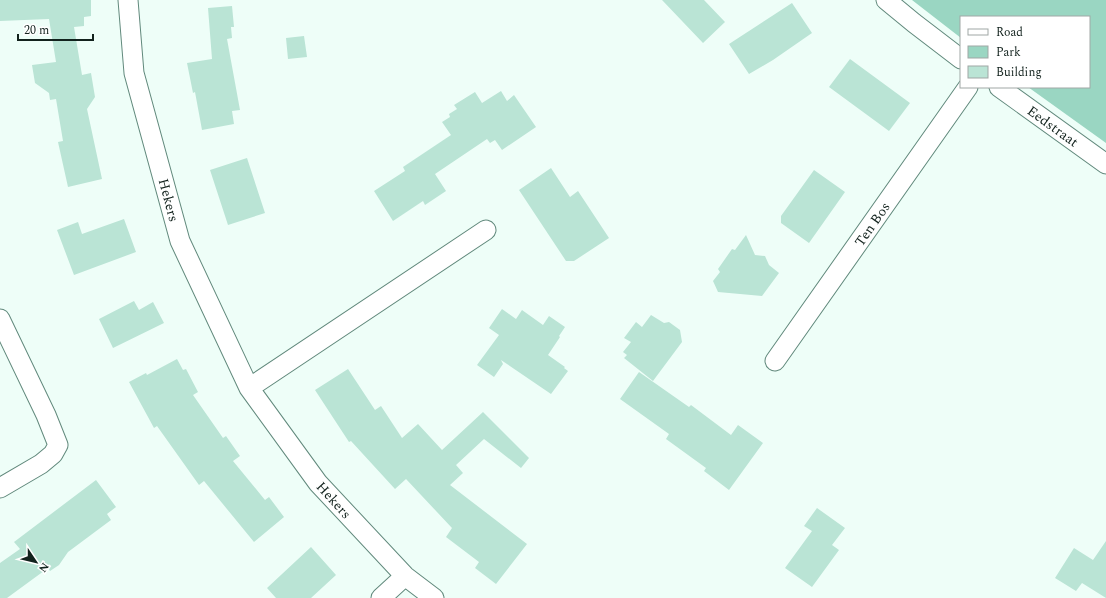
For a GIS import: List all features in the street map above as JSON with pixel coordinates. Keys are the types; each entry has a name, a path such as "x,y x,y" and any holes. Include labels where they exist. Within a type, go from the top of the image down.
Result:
{"street":[{"name":"Hekers","path":"128,0 134,73 180,240 249,388 318,483 405,576 434,598"},
{"path":"886,0 960,58"},
{"name":"Ten Bos","path":"775,361 967,88"},
{"name":"Eedstraat","path":"1000,88 1106,164"},
{"path":"249,388 486,230"},
{"path":"0,319 46,415 58,445 54,454 41,464 0,488"},
{"path":"382,598 405,576"}],"green space":[{"path":"912,0 1106,0 1106,143 1029,88 1090,88 1090,16 960,16 960,37"}],"building":[{"path":"0,0 91,0 91,16 84,17 84,26 74,27 82,75 91,73 95,97 87,109 102,179 68,187 58,142 63,141 56,99 50,100 49,93 35,83 32,65 56,62 49,19 0,21"},
{"path":"662,0 704,0 725,22 703,43"},
{"path":"792,3 812,33 773,60 749,74 729,44"},
{"path":"232,6 234,27 231,27 232,38 227,39 240,110 232,111 234,124 202,130 195,92 193,93 187,63 212,59 208,8"},
{"path":"304,36 307,57 288,59 286,38"},
{"path":"850,59 910,103 889,131 829,87"},
{"path":"501,91 507,101 514,95 536,127 502,150 495,140 490,143 487,139 435,174 446,191 425,205 423,201 393,221 374,191 405,171 403,167 451,135 442,122 450,117 449,114 457,109 454,105 475,92 482,103"},
{"path":"247,158 265,213 228,225 210,170"},
{"path":"551,168 570,197 578,191 609,238 574,261 566,261 519,190"},
{"path":"814,170 845,192 809,243 781,223 781,216"},
{"path":"124,219 136,252 74,275 57,230 78,222 82,234"},
{"path":"746,235 755,255 765,256 769,265 779,273 762,296 718,292 713,281 720,272 718,269 732,249 735,250"},
{"path":"134,301 139,310 153,302 164,323 113,348 99,319"},
{"path":"502,309 516,319 522,310 543,325 549,316 565,327 548,355 565,367 564,368 568,371 551,394 501,360 503,364 494,377 477,365 499,335 489,328"},
{"path":"651,315 664,323 669,322 680,330 682,342 653,381 624,358 627,355 623,352 631,342 624,338 636,322 642,327"},
{"path":"177,359 183,370 186,369 198,392 193,395 223,438 226,436 240,456 233,461 265,500 269,497 284,517 254,542 204,481 199,485 157,426 154,428 129,382 146,373 147,375"},
{"path":"348,369 375,410 381,406 402,438 418,424 442,450 483,412 529,458 521,468 484,439 456,465 463,473 450,485 527,544 496,584 475,568 479,562 446,537 452,528 406,479 395,489 351,441 349,442 315,390"},
{"path":"639,372 689,407 691,405 731,435 738,425 763,443 729,490 704,471 706,468 666,439 669,434 620,399"},
{"path":"96,480 116,507 107,514 111,520 68,552 59,565 50,571 48,568 7,598 0,598 0,563 20,549 14,542"},
{"path":"817,508 845,528 832,545 839,550 812,587 785,568 812,531 804,526"},
{"path":"1106,541 1106,598 1082,583 1076,591 1055,578 1074,548 1093,560"},
{"path":"311,547 336,575 311,598 276,598 267,588"}]}
